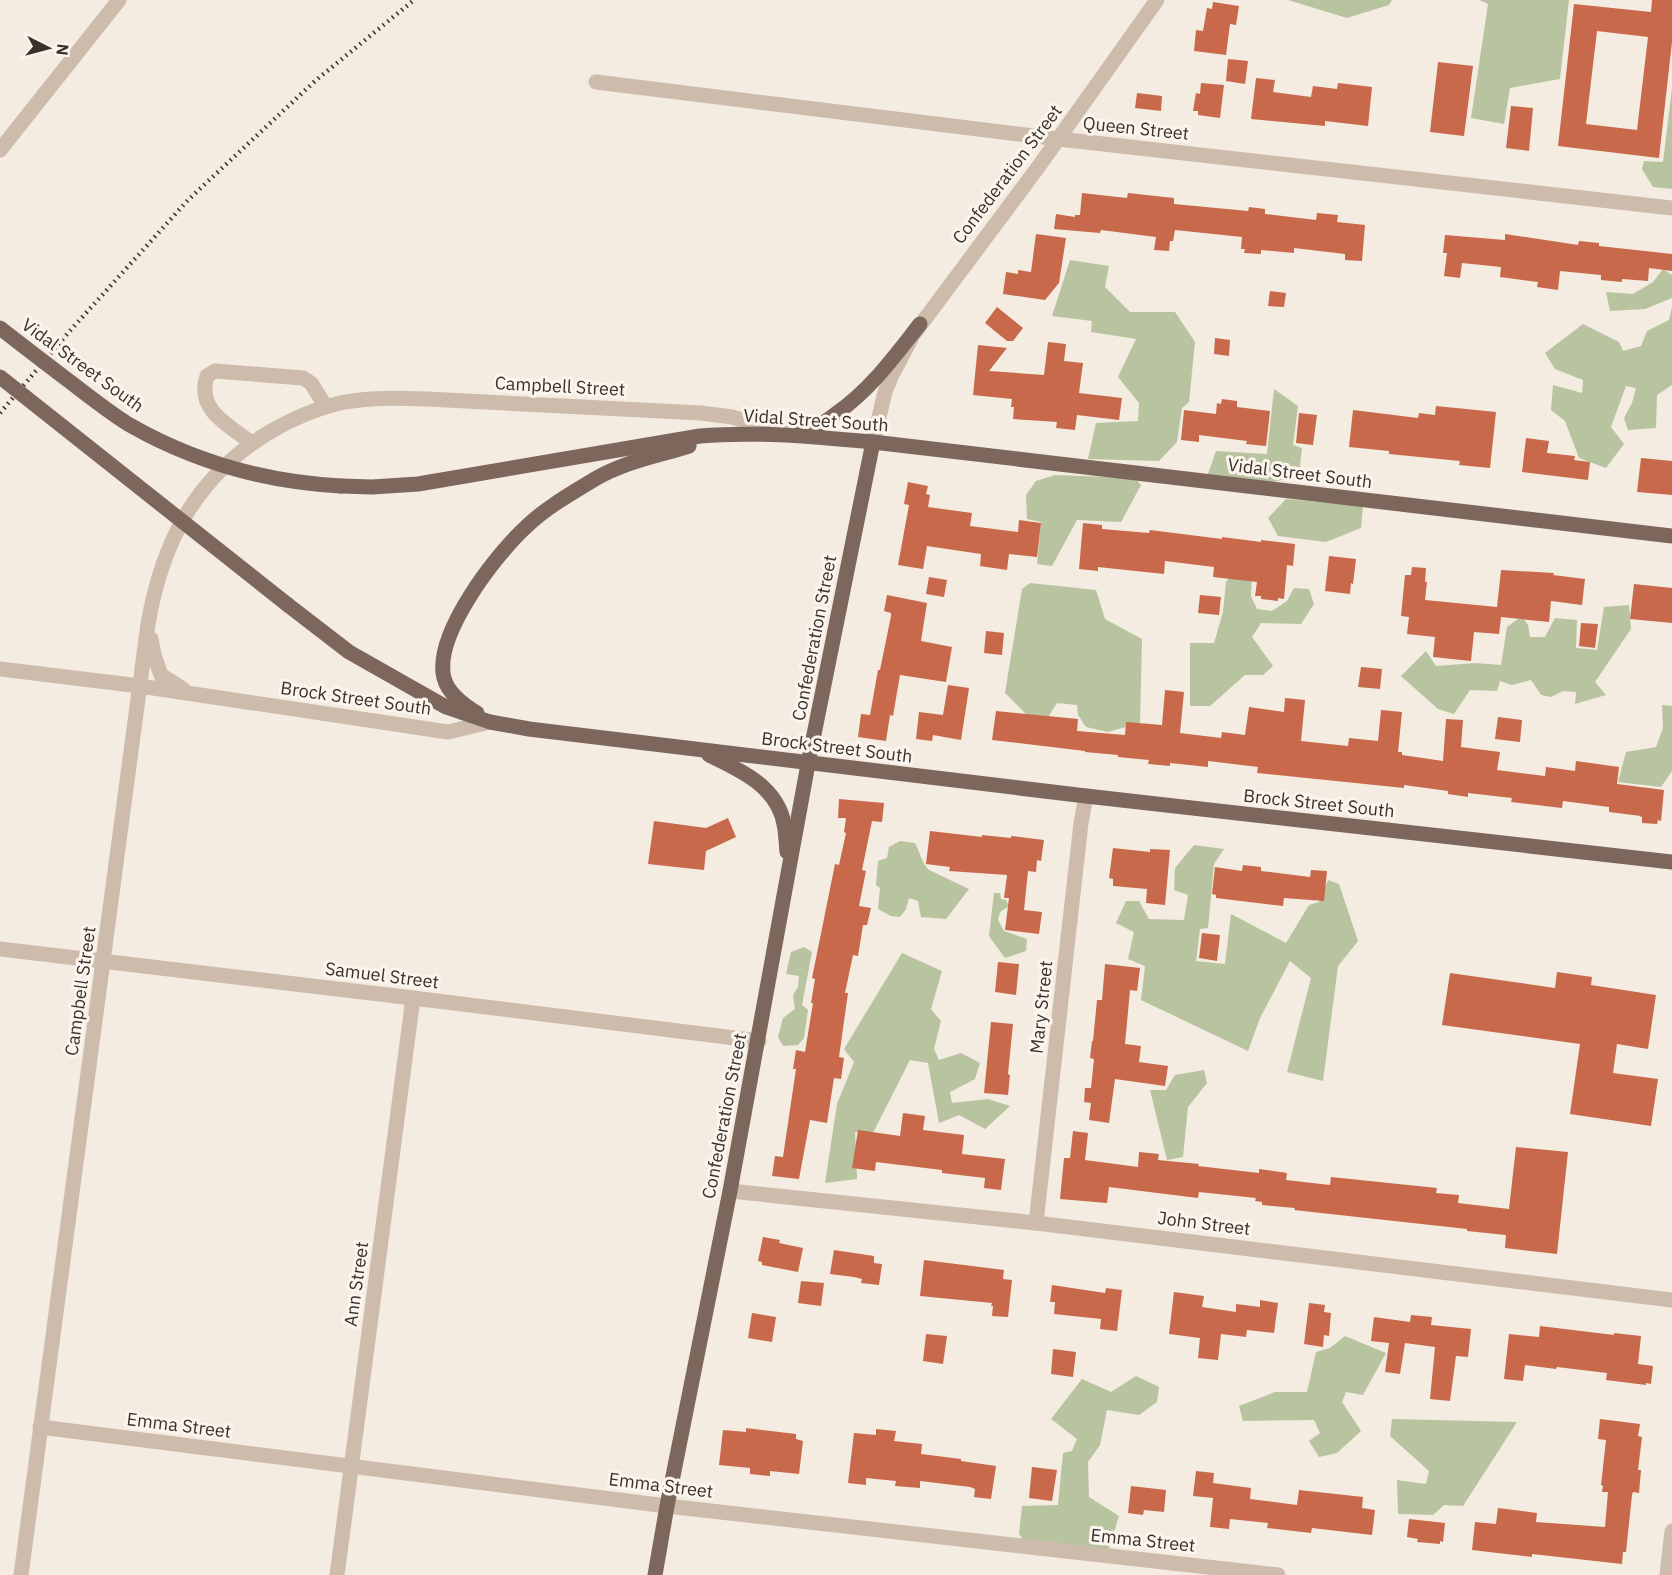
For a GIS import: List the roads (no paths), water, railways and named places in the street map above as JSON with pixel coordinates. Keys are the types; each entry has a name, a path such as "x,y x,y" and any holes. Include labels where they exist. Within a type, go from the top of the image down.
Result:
{"main road":[{"path":"790,435 813,430 850,404 878,377 920,324"},
{"name":"Vidal Street South","path":"0,328 104,408 183,451 212,463 244,472 322,485 372,487 418,484 700,436 761,433 873,442 1672,536"},
{"path":"0,377 349,652 446,707 490,722"},
{"path":"490,722 450,691 444,678 443,666 446,648 459,616 480,580 501,552 528,524 596,478 635,461 679,450 729,433"},
{"name":"Confederation Street","path":"655,1575 759,1041 808,764 873,442"},
{"name":"Brock Street South","path":"490,722 528,729 808,764 1672,861"},
{"path":"697,749 736,768 763,786 772,796 784,823 787,882"}],"street":[{"path":"0,150 119,0"},
{"name":"Confederation Street","path":"873,442 885,392 903,352 920,324 1059,139 1157,0"},
{"name":"Queen Street","path":"596,82 1059,139 1672,208"},
{"path":"252,443 213,413 205,399 203,386 207,376 215,371 303,378 311,383 326,407"},
{"name":"Campbell Street","path":"21,1575 148,624 167,552 188,510 214,475 252,443 286,423 326,407 353,401 416,398 701,413 732,417 790,435"},
{"path":"148,624 154,655 161,675 191,693"},
{"name":"Brock Street South","path":"0,669 191,693 448,732 490,722"},
{"name":"Mary Street","path":"1036,1223 1081,823 1086,796"},
{"name":"Samuel Street","path":"0,950 759,1041"},
{"name":"Ann Street","path":"337,1575 413,998"},
{"name":"John Street","path":"730,1191 1036,1223 1672,1300"},
{"name":"Emma Street","path":"40,1427 667,1506 1278,1575"},
{"path":"1667,1575 1672,1531"}],"railway":[{"path":"0,413 68,333 188,200 315,81 414,0"}]}
